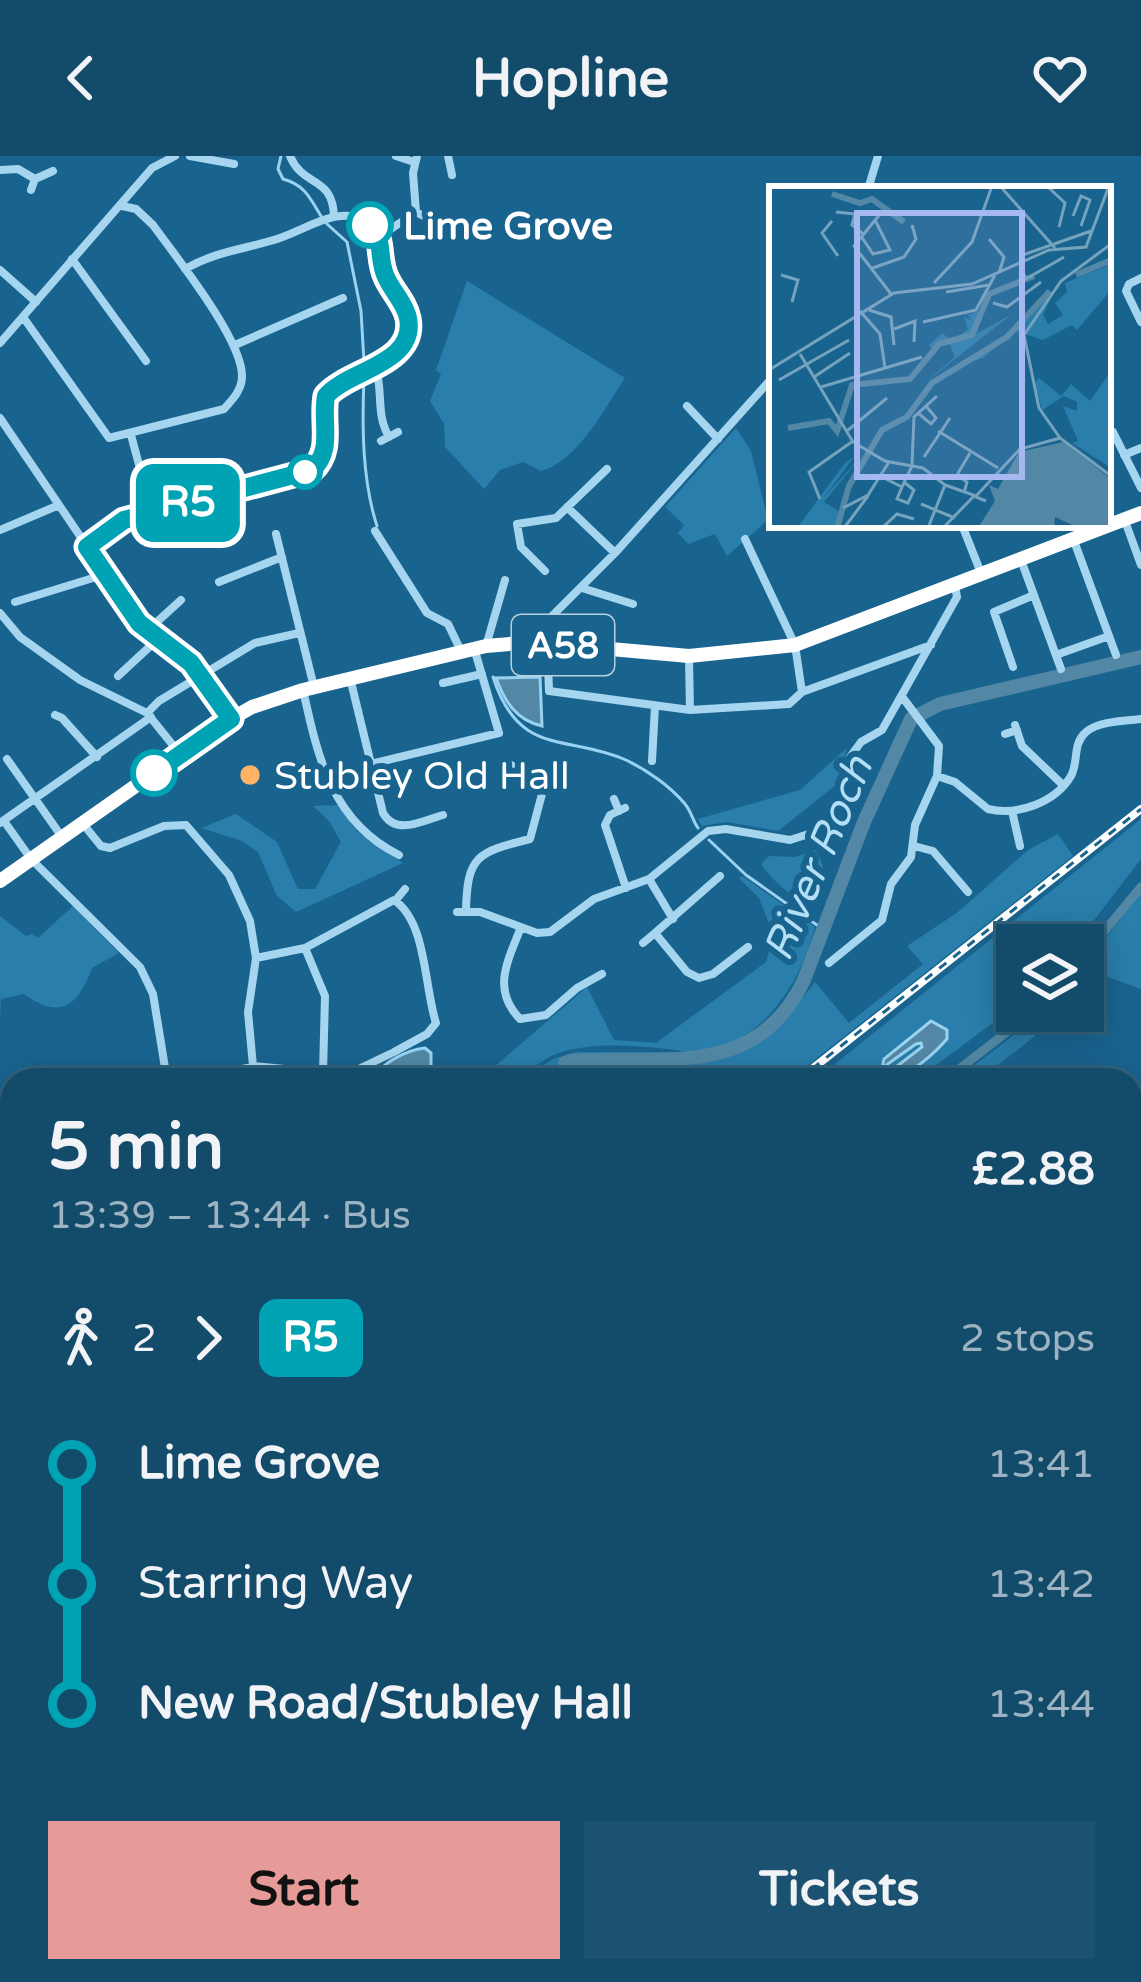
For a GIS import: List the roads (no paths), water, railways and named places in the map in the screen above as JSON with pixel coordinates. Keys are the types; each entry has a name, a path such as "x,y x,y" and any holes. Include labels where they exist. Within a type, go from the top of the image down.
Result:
{"highway":[{"name":"A58","path":"1111,526 1141,512"},
{"name":"A58","path":"0,881 231,719 308,689 474,648 532,642 689,656 794,645 1106,528"}],"street":[{"path":"0,343 152,168 175,156"},
{"path":"190,156 234,164"},
{"path":"290,156 295,168 328,189 334,217"},
{"path":"396,156 416,159 416,212"},
{"path":"448,156 452,175"},
{"path":"869,186 878,156"},
{"path":"0,170 18,169 35,179"},
{"path":"31,190 35,179 53,171"},
{"path":"22,317 110,438 224,409 237,395 242,376 235,345 153,225 136,209 122,206"},
{"path":"379,238 416,212"},
{"path":"416,212 437,223 446,239"},
{"path":"87,547 124,520 312,470 326,448 326,396 336,384 401,349 409,328 406,312 383,273 379,238 358,217 334,217 283,237 218,252 185,269"},
{"path":"72,259 146,361"},
{"path":"0,270 36,302"},
{"path":"1141,278 1126,291 1141,322"},
{"path":"235,345 343,298"},
{"path":"375,366 382,393 379,419 389,436"},
{"path":"532,642 537,631 615,553 769,381"},
{"path":"687,406 718,439"},
{"path":"0,418 139,623 200,674 231,719"},
{"path":"0,438 9,431"},
{"path":"1113,432 1141,488"},
{"path":"131,435 152,513"},
{"path":"1124,455 1141,448"},
{"path":"545,571 521,547 517,524 556,518 607,469"},
{"path":"0,530 59,505"},
{"path":"567,507 615,553"},
{"path":"1125,520 1141,565"},
{"path":"963,528 981,574"},
{"path":"371,764 499,733 474,648 448,624 427,614 375,531"},
{"path":"276,534 299,632 320,764 334,795 362,831 399,855"},
{"path":"745,539 794,645 802,692"},
{"path":"1074,541 1116,656"},
{"path":"219,582 282,557"},
{"path":"1021,560 1061,669"},
{"path":"14,602 106,574"},
{"path":"474,648 505,580"},
{"path":"514,770 546,793 532,842 487,850 478,857 466,882 462,912 480,912 537,933 550,932 594,899 649,879 708,831 726,829 790,840 818,831 841,802 854,752 882,730 903,698 957,597 956,586"},
{"path":"582,588 634,604"},
{"path":"939,592 947,614"},
{"path":"1013,667 994,612 1034,595"},
{"path":"148,630 181,600"},
{"path":"0,613 20,637 80,680 149,715 181,754"},
{"path":"165,1068 153,994 140,967 31,860 2,822 97,757 200,674 255,643 299,632"},
{"path":"1055,655 1109,636"},
{"path":"118,676 159,638"},
{"path":"548,664 549,691 690,710 789,704 802,692 931,645"},
{"path":"689,656 690,710"},
{"path":"443,683 482,674"},
{"path":"350,678 389,824 397,827 443,815"},
{"path":"829,963 835,952 888,922 892,884 911,857 915,825 937,776 939,746 903,698"},
{"path":"652,761 655,706"},
{"path":"55,715 97,757"},
{"path":"937,776 955,782 988,809 1012,811 1045,800 1064,785 1084,734 1094,727 1141,719"},
{"path":"1005,734 1016,728 1022,746 1064,785"},
{"path":"7,759 63,838"},
{"path":"614,799 622,809 610,815 605,825 626,888"},
{"path":"1012,811 1020,846"},
{"path":"83,824 101,846 110,848 164,826 186,825 230,875 244,902 256,958 248,1012 253,1066"},
{"path":"914,846 933,851 962,888"},
{"path":"649,879 673,919"},
{"path":"643,943 722,881"},
{"path":"256,958 305,948 395,901 405,889"},
{"path":"364,1068 427,1034 436,1023 424,985 419,941 406,911 395,901"},
{"path":"521,927 502,981 506,1002 519,1024 546,1015 602,974"},
{"path":"655,933 687,972 706,981 734,952 748,947"},
{"path":"305,948 325,996 323,1068"},
{"path":"246,1068 273,1068"}],"waterway":[{"path":"281,156 278,169 283,179 302,189 321,216"},
{"path":"327,224 347,242 361,311 364,362"},
{"path":"364,377 366,471 377,526"},
{"name":"River Roch","path":"564,1068 571,1061 703,1056 760,1034 784,1012 804,980 864,822 911,719 940,704 1141,657"},
{"path":"493,677 504,703 531,732 604,752 642,769 679,797 698,828"},
{"path":"709,840 746,875 824,930"},
{"path":"1104,932 1141,887"},
{"path":"960,1068 1007,1032"}],"railway":[{"path":"813,1068 1141,809"}],"place":[{"name":"Lime Grove","path":"370,225"},
{"name":"Stubley Old Hall","path":"250,775"}]}
